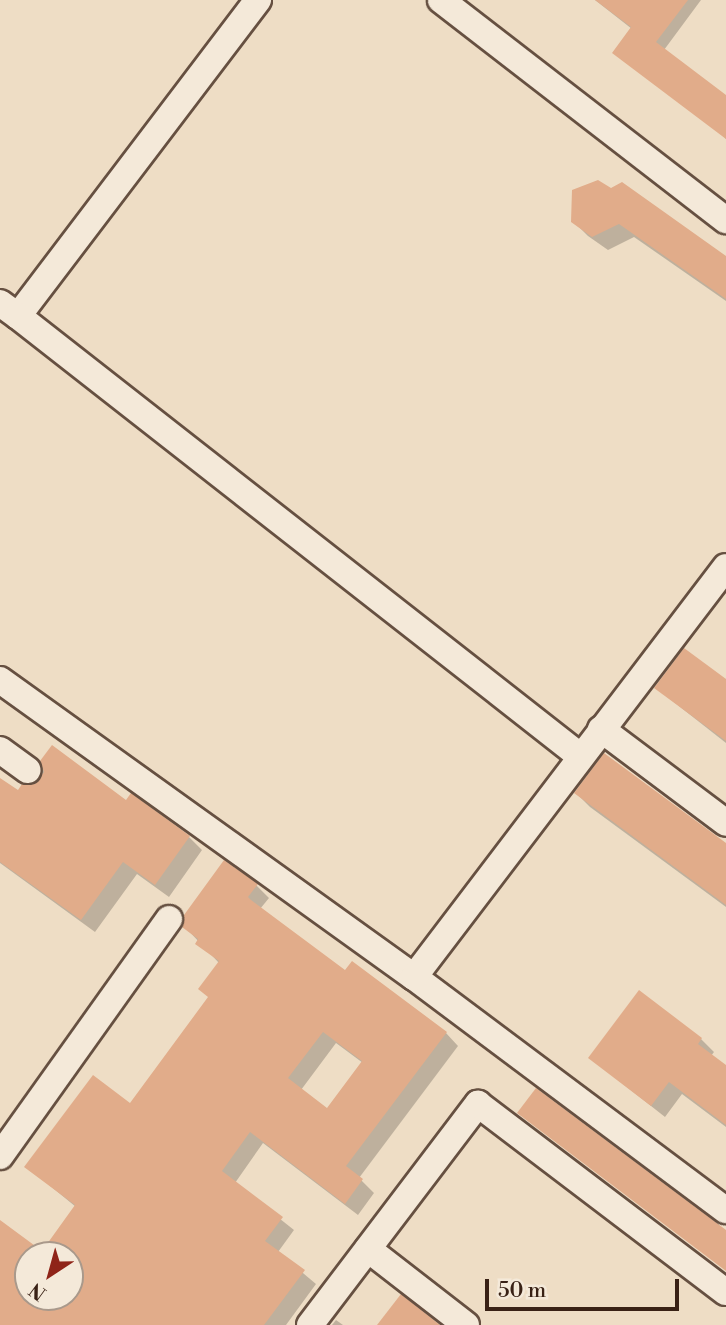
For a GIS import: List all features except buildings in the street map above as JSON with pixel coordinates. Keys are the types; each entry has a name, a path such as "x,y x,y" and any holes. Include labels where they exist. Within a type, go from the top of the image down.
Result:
{"street":[{"path":"258,0 9,309 580,756"},
{"path":"441,0 726,220"},
{"path":"414,977 726,567"},
{"path":"0,680 414,977 726,1210"},
{"path":"601,729 726,823"},
{"path":"0,750 28,770"},
{"path":"0,1156 169,919"},
{"path":"310,1325 478,1104 726,1292"},
{"path":"368,1249 466,1325"}]}
